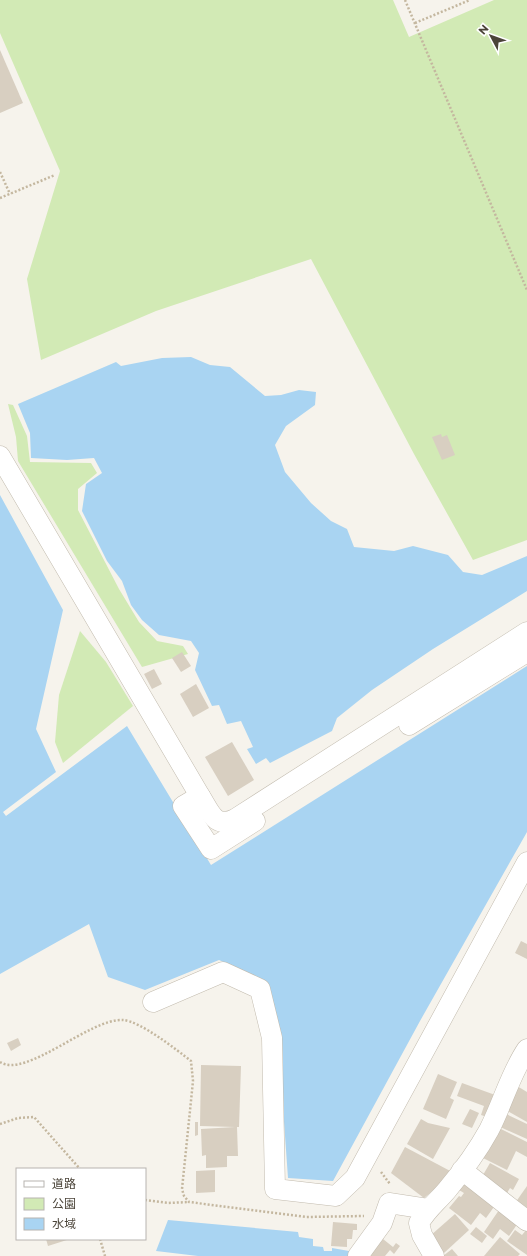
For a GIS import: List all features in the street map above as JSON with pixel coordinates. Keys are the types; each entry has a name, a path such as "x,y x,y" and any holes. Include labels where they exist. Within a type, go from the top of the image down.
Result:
{"street":[{"path":"0,456 216,821 228,822 235,819 527,632"},
{"path":"200,796 183,806 210,849 527,652"},
{"path":"153,1002 223,972 260,989 272,1038 275,1189 336,1196 355,1178 527,862"},
{"path":"434,1256 422,1235 419,1223 428,1209 446,1191 462,1170 489,1130 519,1081 527,1049"},
{"path":"462,1170 527,1221"},
{"path":"358,1256 382,1223 389,1203 428,1209"}],"path":[{"path":"406,0 527,290"},
{"path":"415,23 470,0"},
{"path":"0,172 10,194"},
{"path":"0,198 55,175"},
{"path":"0,1062 4,1065 22,1065 106,1022 124,1020 156,1035 185,1056 191,1061 193,1081 182,1189 184,1196 189,1202"},
{"path":"0,1124 18,1118 34,1117 79,1168"},
{"path":"146,1200 168,1203 189,1202 306,1217 372,1215 389,1203 391,1186 368,1154"},
{"path":"100,1240 105,1256"}],"green space":[{"path":"0,0 393,0 409,37 494,0 527,0 527,540 473,560 414,454 311,259 156,311 41,360 27,279 60,171 0,33"},
{"path":"8,404 13,405 27,436 30,462 91,463 97,473 78,489 78,510 119,589 139,622 157,641 183,646 188,654 142,667 18,461 16,437"},
{"path":"80,631 106,662 133,706 63,763 55,742 59,695"}],"water":[{"path":"191,357 210,365 230,367 265,396 281,395 299,390 316,392 315,405 286,426 275,445 285,472 311,503 331,521 347,529 354,547 394,551 413,546 448,555 463,572 482,575 527,556 527,591 433,649 372,690 337,718 332,731 270,763 266,758 256,764 247,749 253,747 241,721 227,724 219,705 212,706 195,670 199,653 191,641 159,635 142,620 131,605 122,581 107,561 82,511 86,484 102,473 94,458 67,460 31,458 30,433 18,404 116,362 121,366 162,358"},
{"path":"0,495 63,610 36,729 56,772 3,812 6,816 127,726 211,865 527,666 527,832 420,1021 333,1181 288,1178 278,1037 263,980 219,960 145,990 108,977 89,924 0,974"},
{"path":"168,1220 298,1232 299,1237 313,1239 313,1246 323,1247 324,1251 332,1251 332,1248 349,1251 354,1249 351,1256 198,1256 156,1251"}],"building":[{"path":"0,50 23,103 0,113"},
{"path":"441,434 442,437 447,435 455,455 442,460 432,437"},
{"path":"182,652 191,666 181,672 172,658"},
{"path":"154,669 162,684 152,689 144,674"},
{"path":"196,684 209,708 193,717 180,694"},
{"path":"232,742 254,780 228,796 205,757"},
{"path":"521,941 527,944 527,959 515,953"},
{"path":"18,1038 21,1045 11,1051 7,1043"},
{"path":"201,1065 241,1066 239,1127 237,1127 238,1156 227,1156 227,1167 206,1168 206,1155 202,1156 201,1129 235,1127 200,1126"},
{"path":"438,1074 457,1082 450,1098 454,1100 446,1119 423,1109"},
{"path":"462,1083 498,1096 490,1118 481,1115 484,1106 457,1096"},
{"path":"517,1086 527,1092 527,1122 504,1109"},
{"path":"470,1109 479,1113 472,1128 462,1124"},
{"path":"504,1113 527,1124 527,1139 498,1126"},
{"path":"421,1119 428,1123 450,1128 433,1159 407,1144"},
{"path":"195,1122 198,1122 198,1135 195,1136"},
{"path":"497,1127 527,1142 527,1157 516,1151 507,1170 481,1157"},
{"path":"405,1147 454,1173 424,1198 391,1173"},
{"path":"490,1163 519,1179 513,1190 510,1188 507,1193 483,1175"},
{"path":"215,1170 215,1192 196,1193 196,1171"},
{"path":"466,1180 496,1204 486,1218 480,1213 471,1225 449,1208 459,1196 461,1197 464,1193 459,1190"},
{"path":"527,1186 527,1215 513,1206"},
{"path":"499,1210 518,1223 509,1236 500,1229 493,1239 484,1232"},
{"path":"455,1214 469,1230 444,1253 430,1236"},
{"path":"333,1222 357,1224 357,1230 353,1230 352,1239 347,1239 347,1247 331,1246"},
{"path":"476,1227 487,1236 482,1243 470,1234"},
{"path":"527,1229 527,1255 507,1241 515,1230 522,1235"},
{"path":"500,1237 520,1254 518,1256 484,1256"},
{"path":"383,1239 393,1247 396,1243 400,1246 394,1254 390,1250 385,1256 370,1256"},
{"path":"46,1240 67,1240 48,1246"},
{"path":"452,1249 458,1256 443,1256"}]}
